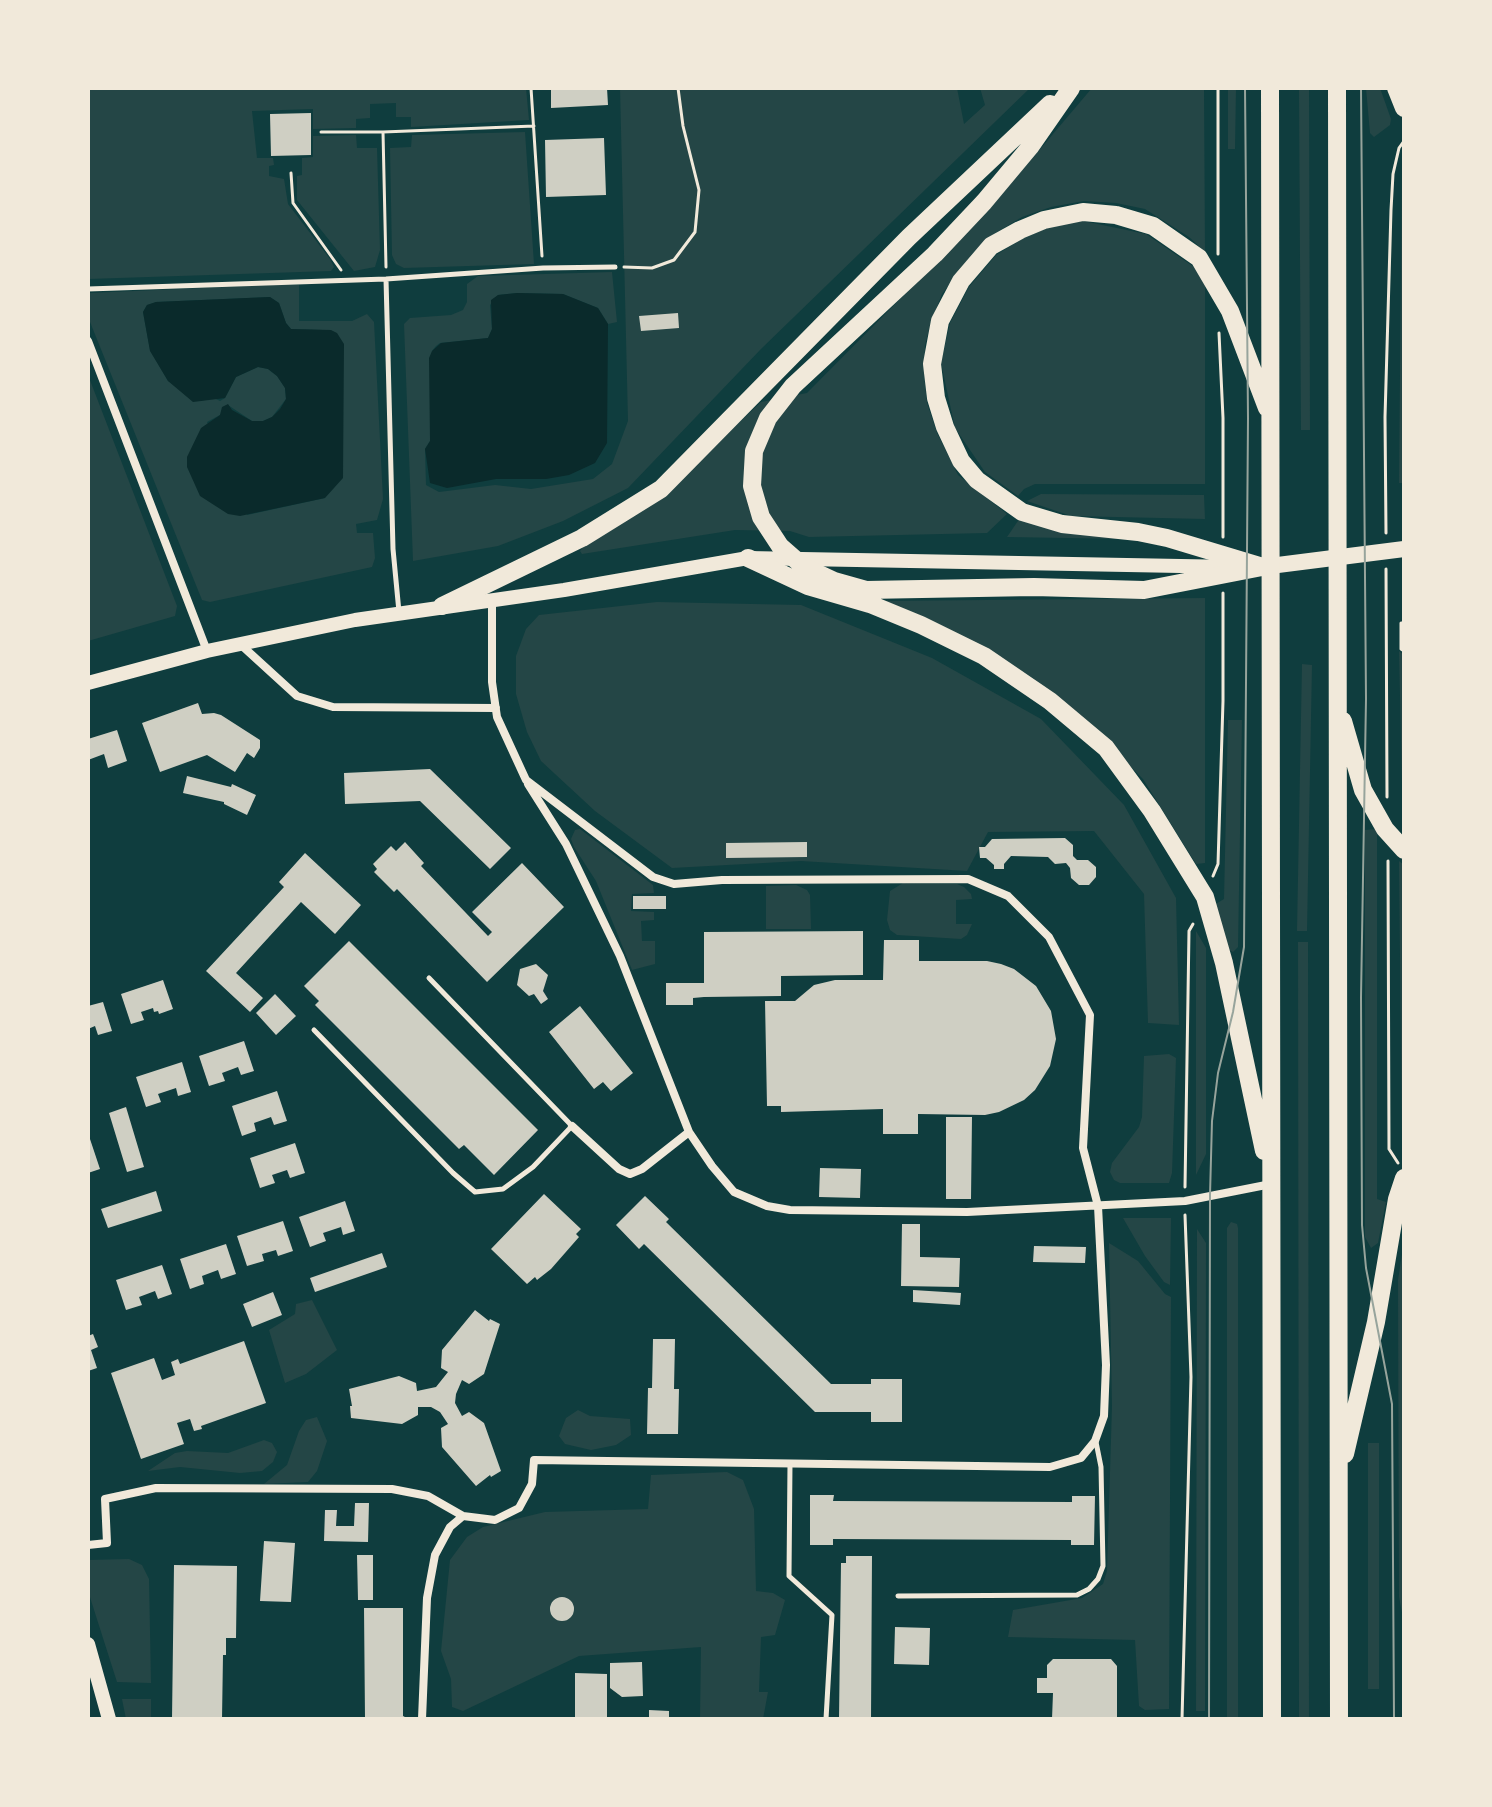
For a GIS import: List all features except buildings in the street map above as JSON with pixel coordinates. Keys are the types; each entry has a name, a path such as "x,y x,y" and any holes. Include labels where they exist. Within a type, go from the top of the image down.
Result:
{"highway":[{"path":"1069,88 1030,147 984,202 935,254 820,359 793,386 768,418 754,451 752,486 761,517 780,546 804,567 834,581 866,590 1034,587 1144,590 1262,567"},
{"path":"442,606 582,538 661,489 909,237 1069,88"},
{"path":"1270,88 1272,1719"},
{"path":"1337,88 1339,1719"},
{"path":"1396,88 1404,108"},
{"path":"1262,567 1167,538 1062,524 1022,512 977,480 961,461 945,427 933,382 932,364 940,321 961,281 991,246 1044,220 1083,212 1116,215 1153,226 1199,258 1230,311 1271,417"},
{"path":"748,558 808,586 870,604 921,625 984,656 1050,701 1106,748 1152,811 1205,897 1224,963 1271,1184"},
{"path":"1336,699 1363,790 1387,831 1404,850"},
{"path":"1338,1484 1376,1322 1404,1175"}],"main road":[{"path":"1262,567 1404,549"}],"street":[{"path":"88,341 207,651"},
{"path":"88,683 207,651 399,613 748,558 1262,567"},
{"path":"492,600 492,682 496,708 526,780 566,844 620,956 689,1132 734,1192 767,1206 790,1210 889,1212 1185,1201 1271,1184"},
{"path":"239,644 297,696 333,707 496,708"},
{"path":"88,1545 107,1543 105,1499 156,1488 392,1489 428,1496 463,1516 495,1520 519,1508 532,1484 534,1460 1050,1467 1081,1458 1095,1441 1104,1416 1106,1365 1098,1206 1083,1148 1090,1015 1049,937 1008,896 968,879 722,880 674,884 653,877 526,780"},
{"path":"572,1126 619,1169 630,1174 642,1169 689,1132"},
{"path":"422,1719 427,1598 435,1555 450,1527 463,1516"},
{"path":"88,1644 109,1719"}],"lane":[{"path":"88,289 386,279 543,268 615,267"},
{"path":"386,279 393,549 399,613"},
{"path":"314,1030 475,1192 503,1189 533,1167 572,1126 429,978"},
{"path":"898,1596 1077,1595 1089,1589 1098,1579 1103,1566 1101,1467 1095,1441"},
{"path":"791,1463 789,1576 832,1615 826,1719"}],"path":[{"path":"531,88 543,268"},
{"path":"615,267 652,268 674,260 695,232 699,190 683,126 678,88"},
{"path":"1218,88 1218,287"},
{"path":"321,132 534,126"},
{"path":"383,132 386,279"},
{"path":"1385,417 1393,174 1399,148 1404,141"},
{"path":"291,173 293,203 348,279"},
{"path":"1219,332 1223,418"},
{"path":"1404,623 1401,623 1401,649 1404,651"},
{"path":"1387,699 1387,802"},
{"path":"1387,831 1389,1149 1404,1175"}],"shaded area":[{"path":"88,88 526,88 529,120 411,127 411,117 396,117 396,103 370,104 370,118 356,119 356,128 313,129 313,109 252,111 257,158 273,158 274,165 269,166 269,176 284,179 288,204 330,259 334,267 331,271 88,279"},
{"path":"620,88 957,88 964,124 985,105 980,88 1030,88 761,349 628,488 563,521 498,546 413,561 404,324 410,318 451,315 463,310 467,302 467,284 478,276 612,272 617,322 608,324 598,308 563,294 498,295 490,305 492,329 488,338 436,346 432,351 430,441 425,449 426,485 439,492 495,485 531,489 593,479 612,464 628,421"},
{"path":"1092,88 1204,88 1205,252 1189,237 1145,209 1084,201 1051,207 1022,217 992,235 972,254 942,294 925,345 924,374 927,403 937,433 958,475 1007,514 987,533 809,537 790,531 735,530 582,554 580,551 583,547 652,505 761,402 807,393 991,207"},
{"path":"1228,88 1236,88 1235,149 1228,149"},
{"path":"1299,88 1309,88 1310,430 1301,430"},
{"path":"1366,88 1380,88 1391,119 1390,125 1374,137 1370,133"},
{"path":"525,132 534,264 404,268 396,264 392,255 390,148 411,147 412,135"},
{"path":"356,135 357,148 377,148 380,250 375,267 354,271 297,200 297,176 302,175 302,158 313,157 313,136"},
{"path":"1402,157 1404,483 1399,483"},
{"path":"1083,221 1146,234 1197,269 1205,286 1205,484 1035,484 1018,496 985,472 955,428 941,363 950,323 969,287 996,255 1022,239 1050,227"},
{"path":"299,285 299,321 352,321 367,314 374,322 383,499 377,520 356,524 357,533 373,533 375,558 372,567 210,602 202,600 88,317 88,293","holes":["270,297 279,303 291,329 322,330 325,498 247,515 207,422 220,415 228,405 252,421 263,421 272,417 286,399 285,388 277,376 268,369 258,367 236,377 225,398 220,401 214,398 200,401 168,381 150,350 143,312 147,305 156,302"]},
{"path":"563,294 598,308 608,324 607,443 595,463 569,475 546,479 496,479 447,488 430,483 425,449 430,441 429,358 432,351 441,343 488,338 492,329 491,300 498,295"},
{"path":"270,297 279,303 291,329 331,330 344,344 343,478 325,498 240,516 228,514 200,496 187,467 187,457 201,428 220,415 222,407 228,404 232,410 252,421 263,421 280,409 286,399 285,388 268,369 258,367 236,377 225,398 193,402 168,381 150,351 143,312 147,305 156,302"},
{"path":"88,375 177,606 175,616 88,641"},
{"path":"1041,494 1204,495 1205,519 1071,516 1027,501"},
{"path":"1020,518 1127,539 1007,537"},
{"path":"1205,598 1205,863 1196,864 1143,779 1090,726 1033,678 973,644 875,601"},
{"path":"657,602 801,605 932,658 1041,719 1124,805 1176,898 1179,1025 1148,1023 1144,894 1094,831 988,832 967,871 801,861 672,868 595,811 541,761 527,732 516,694 516,656 526,629 539,615"},
{"path":"1399,651 1404,655 1404,832 1403,831"},
{"path":"1302,664 1312,665 1307,931 1297,931"},
{"path":"1228,720 1242,720 1238,947 1233,952 1227,949 1214,905 1224,899"},
{"path":"580,829 653,885 654,893 632,894 631,911 654,912 654,920 641,921 642,941 655,941 655,964 632,970 596,881 571,839 575,830"},
{"path":"1377,829 1377,1199 1386,1202 1378,1243 1371,1248 1365,1237 1365,830"},
{"path":"1399,861 1404,865 1402,1149"},
{"path":"903,883 957,884 964,887 972,899 956,900 956,924 972,924 967,935 961,939 897,935 890,930 887,920 890,891"},
{"path":"796,885 810,895 811,929 766,929 766,886"},
{"path":"1196,931 1206,948 1206,1154 1196,1175"},
{"path":"1298,942 1308,942 1309,1719 1299,1719"},
{"path":"1169,1054 1176,1058 1172,1173 1169,1183 1120,1183 1114,1180 1110,1172 1112,1163 1139,1127 1142,1117 1144,1056"},
{"path":"1123,1218 1171,1218 1170,1285 1164,1282 1145,1256"},
{"path":"1231,1222 1238,1228 1238,1719 1227,1719 1227,1228"},
{"path":"1197,1229 1206,1243 1205,1711 1196,1711"},
{"path":"1404,1241 1404,1623 1399,1597 1398,1280"},
{"path":"1109,1243 1138,1261 1171,1297 1169,1709 1145,1710 1139,1706 1135,1640 1008,1637 1013,1610 1082,1598 1103,1584 1107,1571 1112,1406"},
{"path":"312,1300 337,1350 306,1374 285,1383 269,1330 295,1314 296,1304"},
{"path":"578,1410 590,1416 630,1419 631,1435 616,1445 591,1450 565,1444 559,1436 566,1418"},
{"path":"317,1417 327,1441 317,1471 308,1482 264,1484 287,1465 306,1420"},
{"path":"264,1440 272,1443 277,1452 273,1462 262,1471 240,1473 180,1467 148,1471 175,1453 228,1453"},
{"path":"1368,1443 1379,1443 1379,1689 1368,1689"},
{"path":"727,1472 743,1480 754,1509 756,1591 773,1593 785,1600 775,1635 761,1637 759,1692 768,1692 763,1719 700,1719 701,1647 579,1656 463,1711 452,1707 451,1679 441,1651 450,1560 467,1537 483,1527 545,1512 648,1509 651,1475"},
{"path":"129,1559 142,1565 149,1579 151,1683 117,1682 88,1591 88,1560"},
{"path":"122,1699 151,1699 151,1719 126,1719"}],"tram line":[{"path":"1209,1719 1212,1121 1218,1073 1244,947 1248,418 1245,88"},
{"path":"1361,88 1366,699 1361,997 1362,1225 1366,1268 1392,1404 1394,1719"}]}
